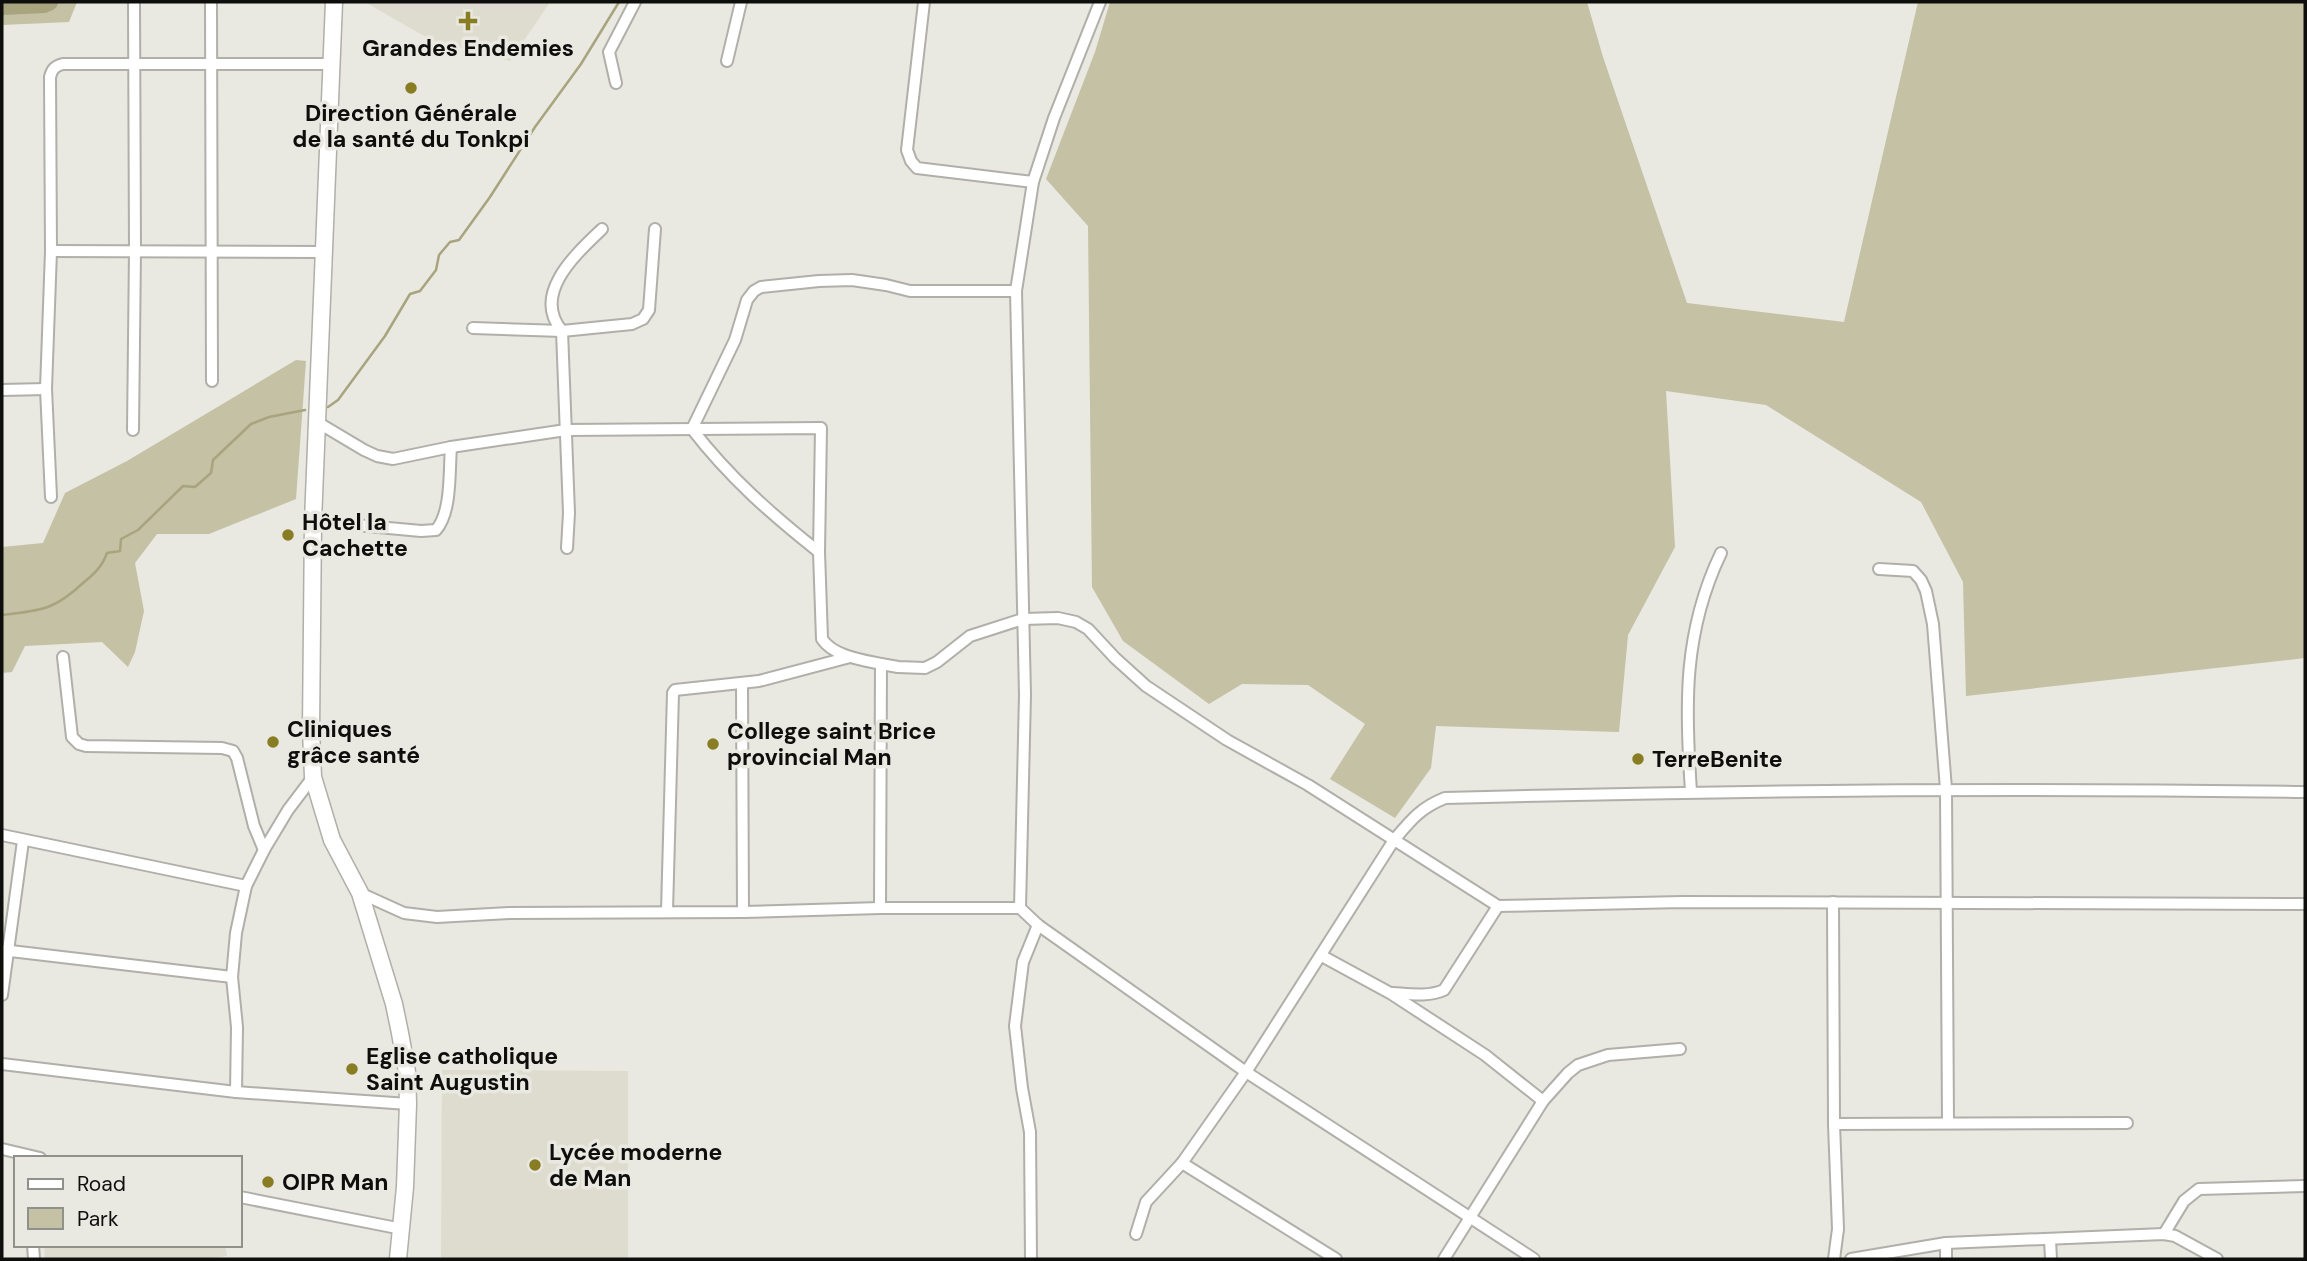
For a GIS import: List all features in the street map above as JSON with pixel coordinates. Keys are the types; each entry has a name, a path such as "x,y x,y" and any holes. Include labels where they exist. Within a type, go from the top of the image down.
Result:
{"main road":[{"path":"334,2 313,521 313,777 332,840 360,893 396,1013 407,1072 408,1104 398,1259"}],"street":[{"path":"133,430 134,2"},
{"path":"211,2 212,381"},
{"path":"615,83 609,52 635,2"},
{"path":"727,61 741,2"},
{"path":"924,2 907,150 911,161 917,168 1032,182"},
{"path":"1020,908 1025,695 1016,291 1032,182 1100,2"},
{"path":"51,498 46,389 51,251 52,71 57,65 63,64 333,64"},
{"path":"567,548 569,513 562,331 553,320 552,296 559,275 602,229"},
{"path":"473,328 562,331 632,324 643,319 649,310 655,229"},
{"path":"51,251 324,252"},
{"path":"692,429 735,340 747,300 761,287 852,280 910,291 1016,291"},
{"path":"2,390 46,389"},
{"path":"317,422 363,450 385,457 406,458 451,447 566,430 821,428 819,552 822,639 825,644 850,657 898,667 925,668 970,636 1023,619 1058,618 1076,622 1088,629 1115,659 1146,686 1227,740 1308,785 1498,906 1683,902 2305,904"},
{"path":"692,429 716,460 748,492 819,552"},
{"path":"313,521 436,530 446,511 451,447"},
{"path":"1691,791 1686,727 1695,626 1707,582 1721,553"},
{"path":"1879,569 1913,571 1926,591 1933,624 1946,789 1948,1123"},
{"path":"63,657 72,737 75,741 86,746 222,748 233,751 254,826 264,850"},
{"path":"667,911 672,695 675,691 758,681 850,657"},
{"path":"880,908 881,664"},
{"path":"742,683 743,912"},
{"path":"236,1093 237,1027 232,977 236,933 246,887 288,810 313,777"},
{"path":"1136,1234 1146,1202 1182,1163 1246,1072 1394,840 1414,816 1426,806 1445,797 1946,789 2305,792"},
{"path":"2,835 246,887"},
{"path":"2,995 4,951 23,841"},
{"path":"360,893 404,913 437,917 509,913 1020,908 1038,925 1246,1072 1534,1259"},
{"path":"1833,902 1834,1124 1838,1228 1834,1259"},
{"path":"1390,993 1442,992 1498,906"},
{"path":"1031,1259 1030,1132 1015,1026 1023,962 1038,925"},
{"path":"4,951 232,977"},
{"path":"1322,956 1390,993 1485,1055 1543,1101"},
{"path":"1444,1259 1543,1101 1568,1073 1578,1065 1608,1055 1680,1049"},
{"path":"2,1064 236,1093 408,1104"},
{"path":"1834,1124 2127,1123"},
{"path":"2,1149 29,1156"},
{"path":"1182,1163 1336,1259"},
{"path":"2164,1234 2185,1201 2199,1189 2305,1186"},
{"path":"242,1197 401,1229"},
{"path":"1851,1259 1946,1243 2164,1234 2217,1259"},
{"path":"2050,1240 2051,1259"},
{"path":"1946,1243 1946,1259"}],"shaded area":[{"name":"Grandes Endemies","path":"365,2 550,2 510,61 431,40"},
{"name":"Lycée moderne de Man","path":"442,1070 628,1071 628,1259 441,1259"},
{"path":"44,1247 225,1247 227,1256 202,1259 45,1259"}],"green space":[{"path":"2,2 77,2 69,22 2,25"},
{"path":"1110,2 1587,2 1603,57 1687,303 1844,322 1918,2 2305,2 2305,658 1966,696 1963,582 1921,502 1766,405 1666,391 1675,547 1628,635 1619,732 1436,726 1431,768 1395,818 1330,779 1365,724 1308,685 1242,684 1209,704 1123,641 1092,587 1088,226 1046,179 1095,52"},
{"path":"296,360 306,361 296,499 209,534 157,534 135,563 144,611 135,652 128,667 102,642 25,646 12,672 2,673 2,547 43,543 65,493 127,461"}],"waterway":[{"path":"2,6 49,2"},
{"path":"328,407 338,400 385,336 410,294 420,291 436,270 439,255 450,242 459,240 490,197 535,127 581,64 619,2"},
{"path":"2,615 46,608 63,599 94,573 107,553 120,551 121,539 138,530 183,486 195,487 211,473 213,460 251,424 269,417 305,410"}],"place":[{"name":"Grandes Endemies","path":"468,21"},
{"name":"Direction Générale de la santé du Tonkpi","path":"411,88"},
{"name":"Hôtel la Cachette","path":"288,535"},
{"name":"Cliniques grâce santé","path":"273,742"},
{"name":"College saint Brice provincial Man","path":"713,744"},
{"name":"TerreBenite","path":"1638,759"},
{"name":"Eglise catholique Saint Augustin","path":"352,1069"},
{"name":"Lycée moderne de Man","path":"535,1165"},
{"name":"OIPR Man","path":"268,1182"}]}
